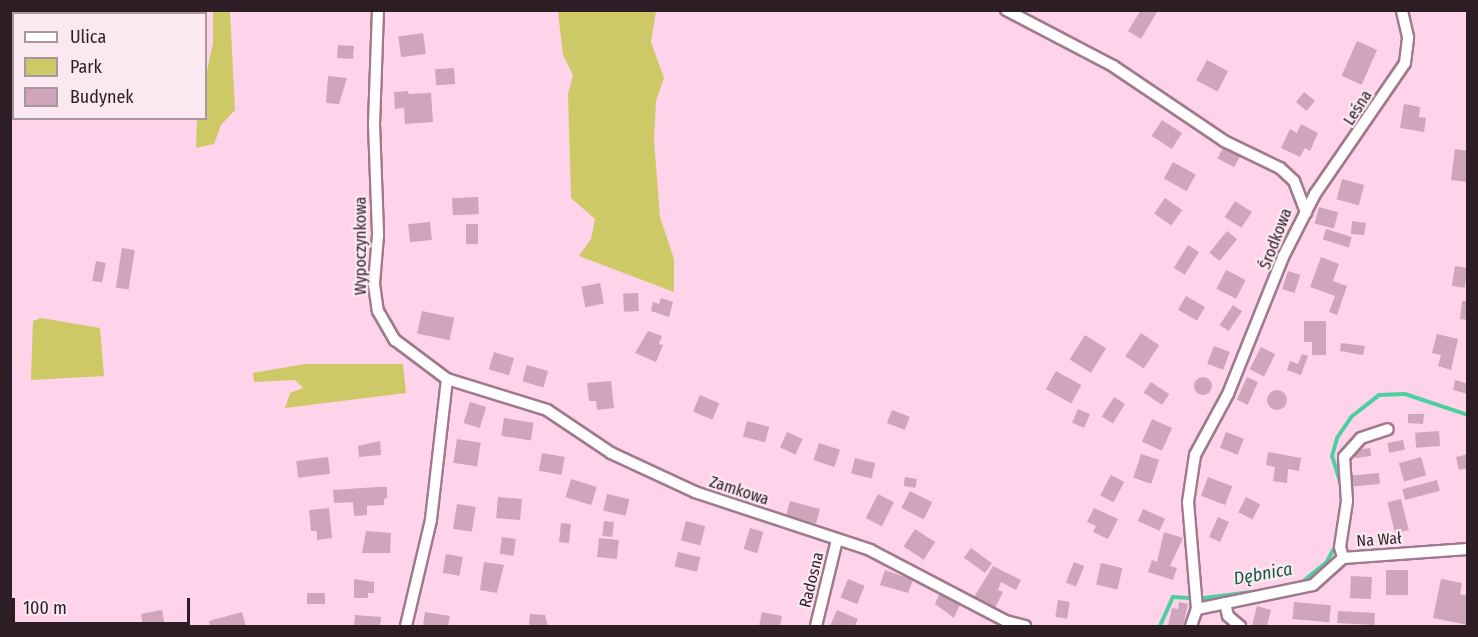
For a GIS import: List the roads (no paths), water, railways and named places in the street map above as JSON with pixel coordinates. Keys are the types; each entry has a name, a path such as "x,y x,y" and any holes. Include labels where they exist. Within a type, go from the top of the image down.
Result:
{"street":[{"name":"Wypoczynkowa","path":"378,10 374,124 378,235 374,284 378,311 395,340 447,379"},
{"name":"Środkowa","path":"1006,10 1113,66 1224,141 1280,168 1293,181 1306,213 1283,257 1228,394 1195,455 1188,502 1197,609 1191,627"},
{"name":"Leśna","path":"1306,213 1405,63 1408,37 1402,10"},
{"name":"Zamkowa","path":"447,379 547,410 611,453 695,492 870,550 1006,621 1025,627"},
{"path":"406,627 431,520 447,379"},
{"path":"1343,558 1340,547 1347,501 1344,457 1361,438 1388,429"},
{"name":"Radosna","path":"816,627 837,540"},
{"name":"Na Wał","path":"1197,609 1313,585 1343,558 1467,549"},
{"path":"1225,603 1228,616 1240,627"}],"waterway":[{"name":"Dębnica","path":"1341,485 1332,456 1337,438 1351,417 1379,395 1405,394 1468,415"},
{"name":"Dębnica","path":"1301,583 1326,563 1336,545"},
{"name":"Dębnica","path":"1204,598 1252,592"},
{"name":"Dębnica","path":"1160,626 1173,597 1189,598"}]}
